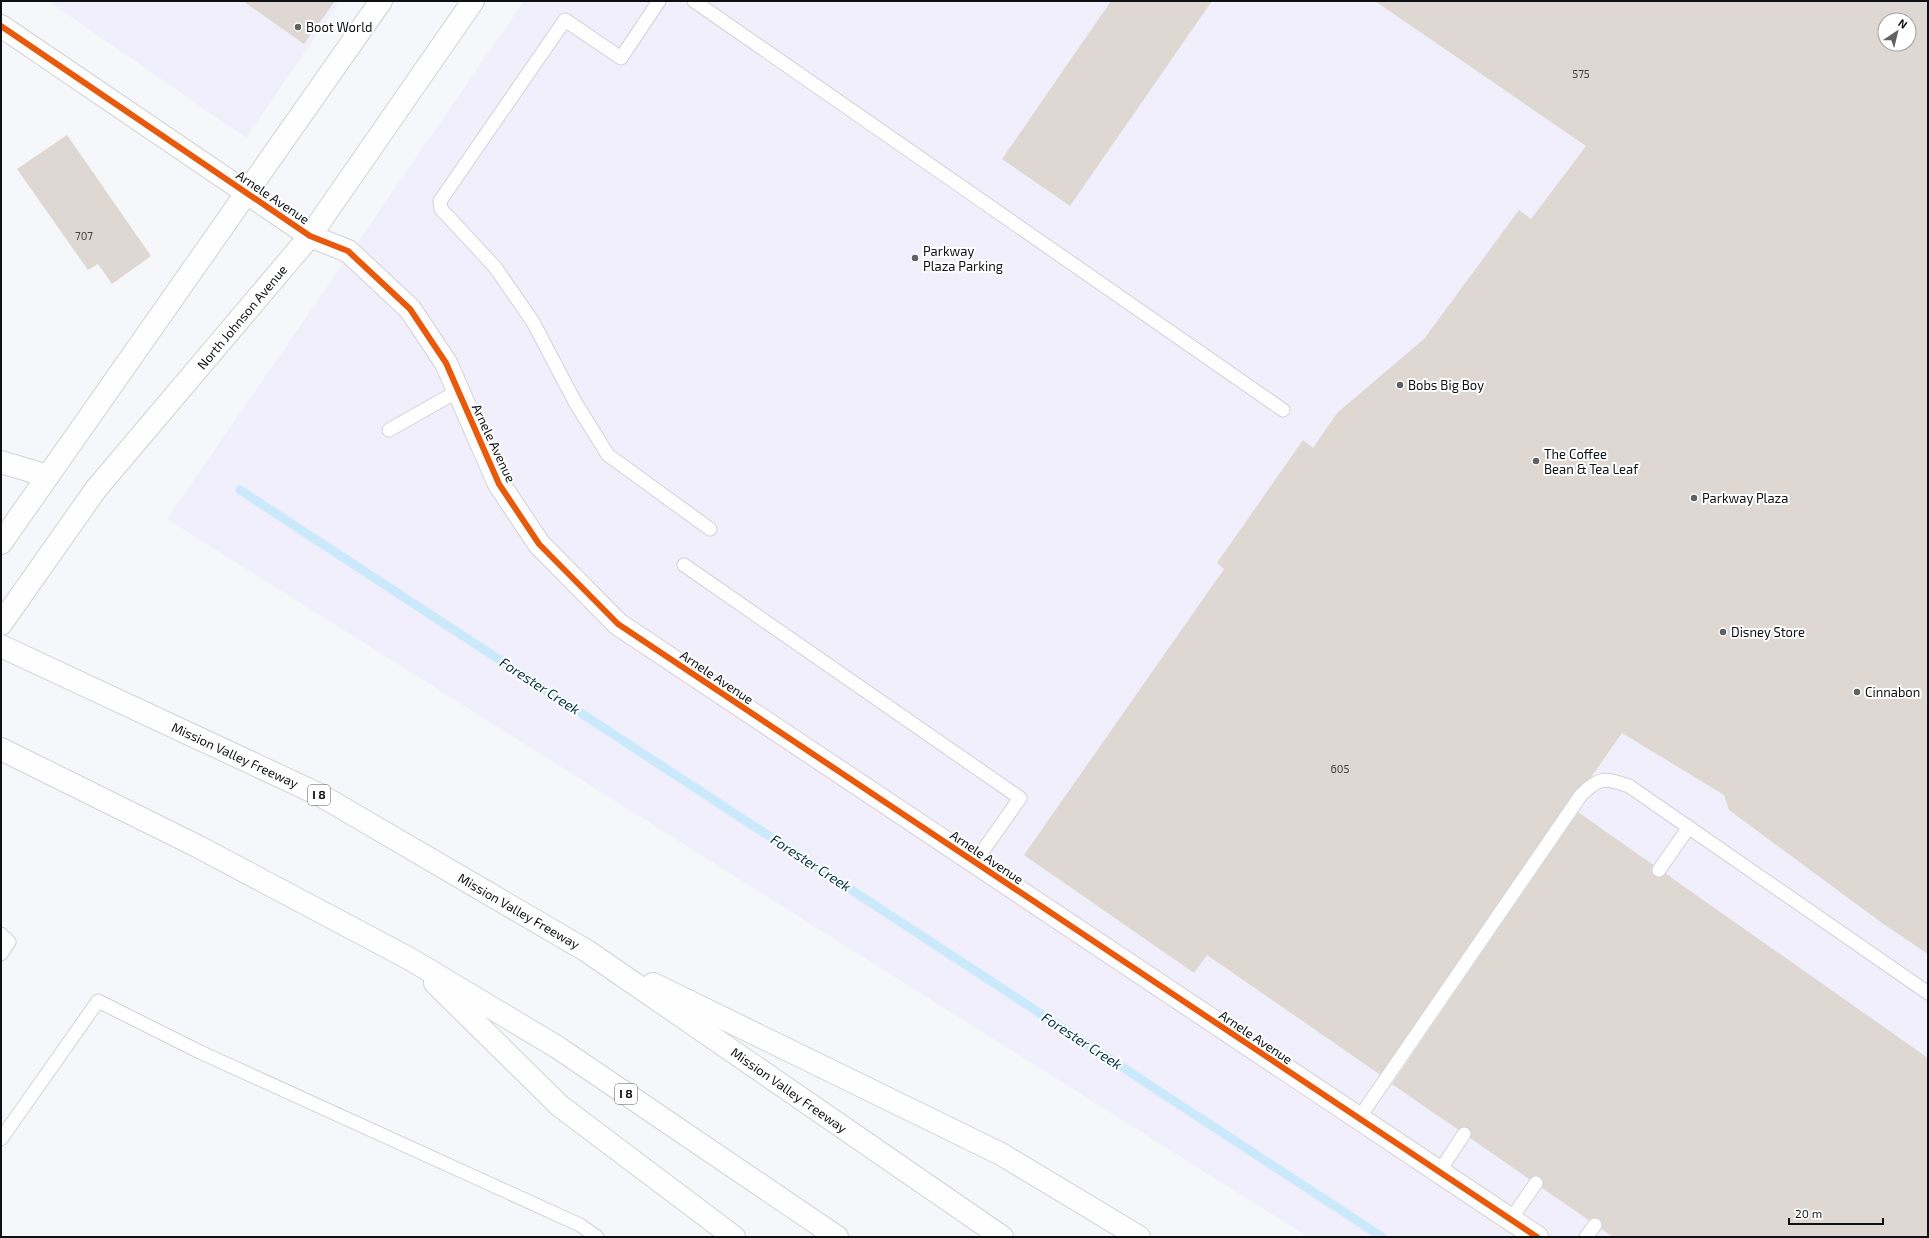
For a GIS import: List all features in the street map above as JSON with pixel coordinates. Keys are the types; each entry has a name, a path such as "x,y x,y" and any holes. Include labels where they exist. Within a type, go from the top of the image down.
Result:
{"main road":[{"path":"1,543 381,1"},
{"name":"North Johnson Avenue","path":"1,624 96,489 310,236 473,1"},
{"name":"Arnele Avenue","path":"1,26 310,236 348,251 410,309 446,363 499,484 539,544 618,624 1537,1237"},
{"path":"1,462 48,476"},
{"name":"Mission Valley Freeway","path":"1,646 320,795 587,951 1002,1237"},
{"name":"I 8","path":"1,749 197,846 410,959 557,1047 837,1237"},
{"path":"587,951 1000,1154 1139,1237"},
{"path":"410,959 560,1106 734,1237"}],"lane":[{"path":"659,1 620,58 565,20 440,202 441,209 495,267 533,322 575,402 608,455 710,529"},
{"path":"694,1 1283,410"},
{"path":"389,430 458,391"},
{"path":"684,565 1020,798 976,862"},
{"path":"1359,1118 1581,795 1593,782 1609,779 1629,786 1928,993"},
{"path":"1659,870 1689,827"},
{"path":"1,934 9,942 1,954"},
{"path":"1,1139 98,1001 200,1052 580,1225 597,1237"},
{"path":"1439,1172 1464,1134"},
{"path":"1511,1220 1536,1183"},
{"path":"1586,1237 1595,1225"}],"shaded area":[{"path":"48,1 340,1 246,138"},
{"path":"524,1 1928,1 1928,1237 1308,1237 167,519"}],"building":[{"name":"Boot World","path":"243,1 335,1 304,44"},
{"path":"1111,1 1212,1 1070,206 1002,159"},
{"name":"Parkway Plaza","path":"1375,1 1928,1 1928,954 1882,923 1729,810 1724,795 1622,733 1382,1076 1207,955 1194,973 1024,855 1224,569 1217,563 1303,440 1313,448 1337,413 1424,339 1519,210 1531,219 1586,146"},
{"path":"67,135 151,256 112,284 98,264 88,270 17,169"},
{"path":"1578,812 1928,1058 1928,1237 1613,1237 1392,1084"}],"waterway":[{"name":"Forester Creek","path":"240,490 1382,1237"}],"cycle path":[{"path":"1,26 310,236 348,251 410,309 446,363 499,484 539,544 618,624 1537,1237"}],"place":[{"name":"Boot World","path":"298,27"},
{"name":"Parkway Plaza Parking","path":"915,258"},
{"name":"Bobs Big Boy","path":"1400,385"},
{"name":"The Coffee Bean & Tea Leaf","path":"1536,461"},
{"name":"Parkway Plaza","path":"1694,498"},
{"name":"Disney Store","path":"1723,632"},
{"name":"Cinnabon","path":"1857,692"}]}
